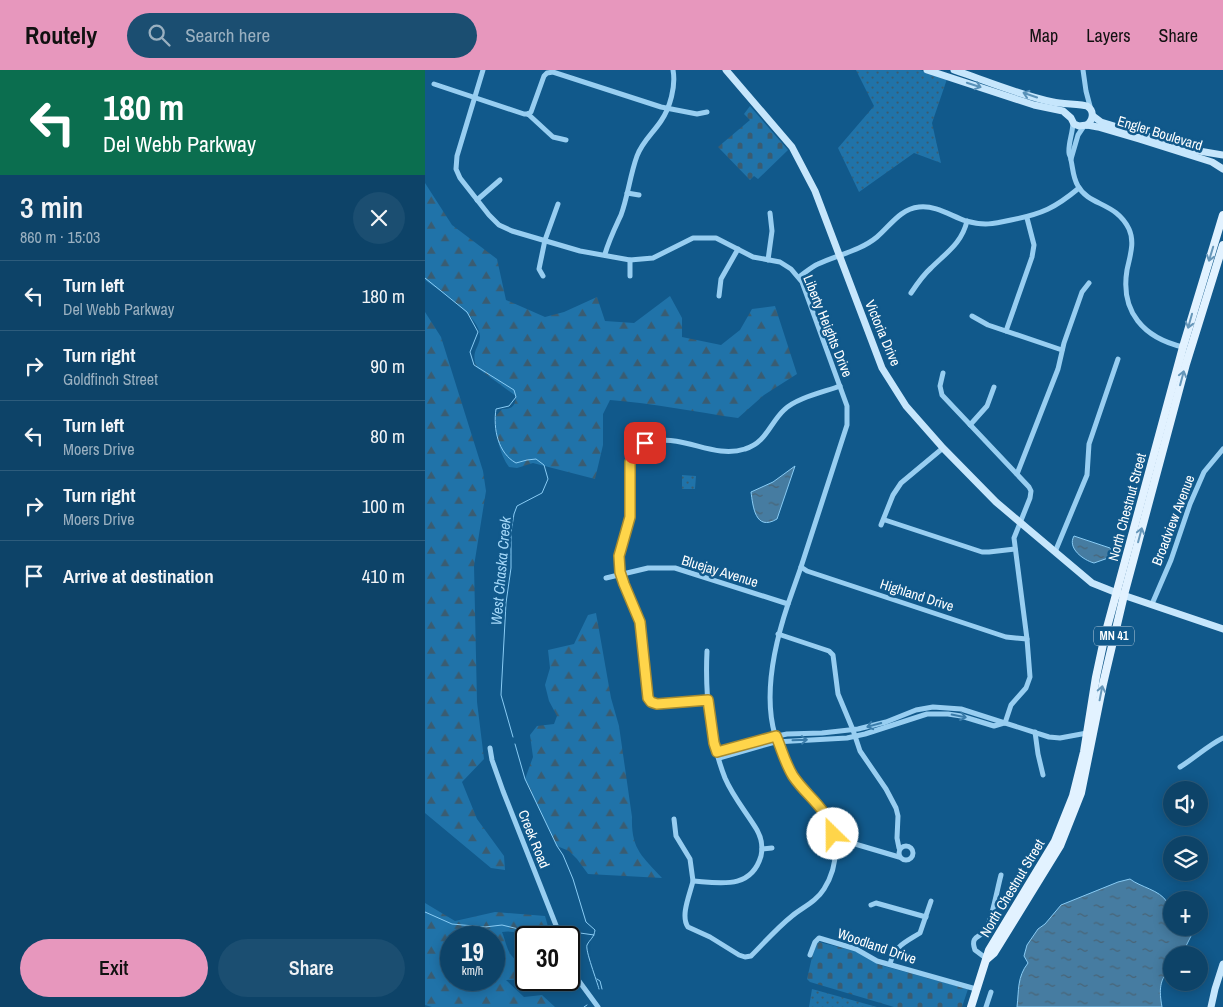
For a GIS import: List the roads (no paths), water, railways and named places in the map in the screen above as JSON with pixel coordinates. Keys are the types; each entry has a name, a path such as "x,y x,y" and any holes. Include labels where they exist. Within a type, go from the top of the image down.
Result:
{"main road":[{"name":"North Chestnut Street","path":"987,959 994,953 1039,882 1060,846 1075,811 1087,771 1120,594 1183,348 1223,215"},
{"name":"North Chestnut Street","path":"987,959 989,950 1055,840 1065,818 1077,781 1098,669 1186,364 1223,245"},
{"name":"MN 41","path":"971,1007 987,959"}],"street":[{"name":"Liberty Heights Drive","path":"483,70 457,156 456,169 460,178 499,225 512,231 581,251 630,260 653,258 687,240 701,237 716,238 753,258 785,265 799,277 847,406 847,425 801,567"},
{"path":"605,254 609,238 621,214 639,152 645,140 660,123 667,109 675,78 673,70"},
{"name":"Victoria Drive","path":"727,70 791,147 815,191 882,368 906,406 943,448 978,485 1093,583 1120,594 1223,627"},
{"path":"927,70 1035,105 1063,111 1079,126 1086,126"},
{"path":"954,70 1043,100 1087,106 1092,113"},
{"path":"1071,159 1079,135 1091,121 1092,113 1083,70"},
{"path":"528,114 531,112 547,72 559,73 667,109 697,114 707,112"},
{"path":"434,84 523,114 528,114 553,137 566,140"},
{"path":"1086,91 1079,105 1072,111 1069,153 1073,173 1079,188 1123,217 1130,230 1132,249 1127,282 1128,299 1135,318 1151,334 1170,344 1183,348"},
{"name":"Engler Boulevard","path":"1092,113 1101,122 1193,150 1223,155"},
{"name":"Engler Boulevard","path":"1086,126 1121,134 1212,162 1223,169"},
{"path":"477,200 499,180"},
{"path":"799,277 813,266 877,238 898,216 918,207 929,207 967,221 989,225 1027,218 1048,210 1079,188"},
{"path":"627,193 639,195"},
{"path":"543,276 539,269 545,240 558,204"},
{"path":"768,260 773,230 770,213"},
{"path":"1005,331 1032,257 1034,246 1027,218"},
{"path":"911,292 931,268 955,246 963,234 967,221"},
{"path":"719,296 721,279 738,249"},
{"path":"630,260 630,276"},
{"path":"1017,474 1058,369 1062,350 1082,292 1089,283"},
{"path":"972,316 983,324 1062,350"},
{"path":"1055,552 1087,475 1089,444 1118,359"},
{"path":"943,373 939,386 941,393 1029,487 1031,493 1015,534 1015,549 1027,639 1029,677 1026,688 1011,705 1005,723"},
{"path":"708,700 657,704 649,699 646,691 640,622 621,575 619,556 630,517 629,465 632,456 640,446 656,440 668,440 725,452 744,450 756,444 765,436 782,412 791,405 840,386"},
{"path":"969,425 987,406 994,387"},
{"path":"943,448 901,483 893,495 883,523 982,552 1015,549"},
{"name":"Broadview Avenue","path":"1152,604 1171,560 1203,472 1223,448"},
{"path":"674,819 676,836 690,859 693,881 685,916 687,926 710,937 739,955 748,957 777,929 822,892 833,870 836,846 831,824 823,809 793,776 785,760 772,722 770,697 778,634 801,567"},
{"name":"Highland Drive","path":"801,567 807,571 1006,636 1027,639"},
{"name":"Bluejay Avenue","path":"606,578 648,568 675,568 787,604"},
{"path":"778,634 832,653 838,694 860,751 881,781 896,808 898,816 897,838 899,857"},
{"path":"693,881 724,883 743,879 755,869 762,849 757,830 726,779 714,743 708,700 707,651"},
{"path":"719,758 796,733 853,730 885,722 916,710 933,707 961,709 1060,738 1087,733"},
{"path":"717,752 777,739 855,736 877,731 927,714 961,716 994,726 1005,723"},
{"path":"1035,732 1043,775"},
{"path":"1179,767 1190,761 1210,744 1223,738"},
{"name":"Creek Road","path":"490,748 492,760 503,791 556,926"},
{"path":"836,846 855,844 908,860 912,857 913,849 902,846 899,848"},
{"path":"762,849 772,848"},
{"path":"987,959 975,950 973,942 987,928 1001,874"},
{"path":"890,964 892,955 898,947 920,933 931,901"},
{"path":"871,905 876,903 926,917"},
{"name":"Woodland Drive","path":"810,955 815,942 819,938 856,949 877,961 976,989"},
{"path":"1211,1007 1223,964"},
{"path":"580,982 598,1007"},
{"path":"986,1007 991,992"}],"water":[{"path":"795,466 777,519 770,522 760,520 754,510 751,492 773,482"},
{"path":"1074,536 1110,548 1112,551 1111,557 1094,563 1085,559 1074,549 1072,540"},
{"path":"1130,879 1163,897 1163,936 1191,936 1186,946 1163,946 1163,978 1160,995 1162,1007 1017,1007 1020,979 1028,963 1024,956 1027,945 1038,929 1045,924 1061,905"}],"waterway":[{"name":"West Chaska Creek","path":"425,278 467,312 478,332 470,352 474,365 514,390 516,397 509,406 496,409 496,432 501,447 510,459 516,463 536,459 544,465 548,479 542,493 517,506 511,532 511,568 506,603 501,695 513,737"},
{"name":"West Chaska Creek","path":"515,744 525,779 573,879 586,922 595,930 587,948 599,989"},
{"path":"425,912 452,924 485,927 502,925 515,928"},
{"path":"580,933 594,935"},
{"name":"West Chaska Creek","path":"597,979 600,981 602,989"}]}
